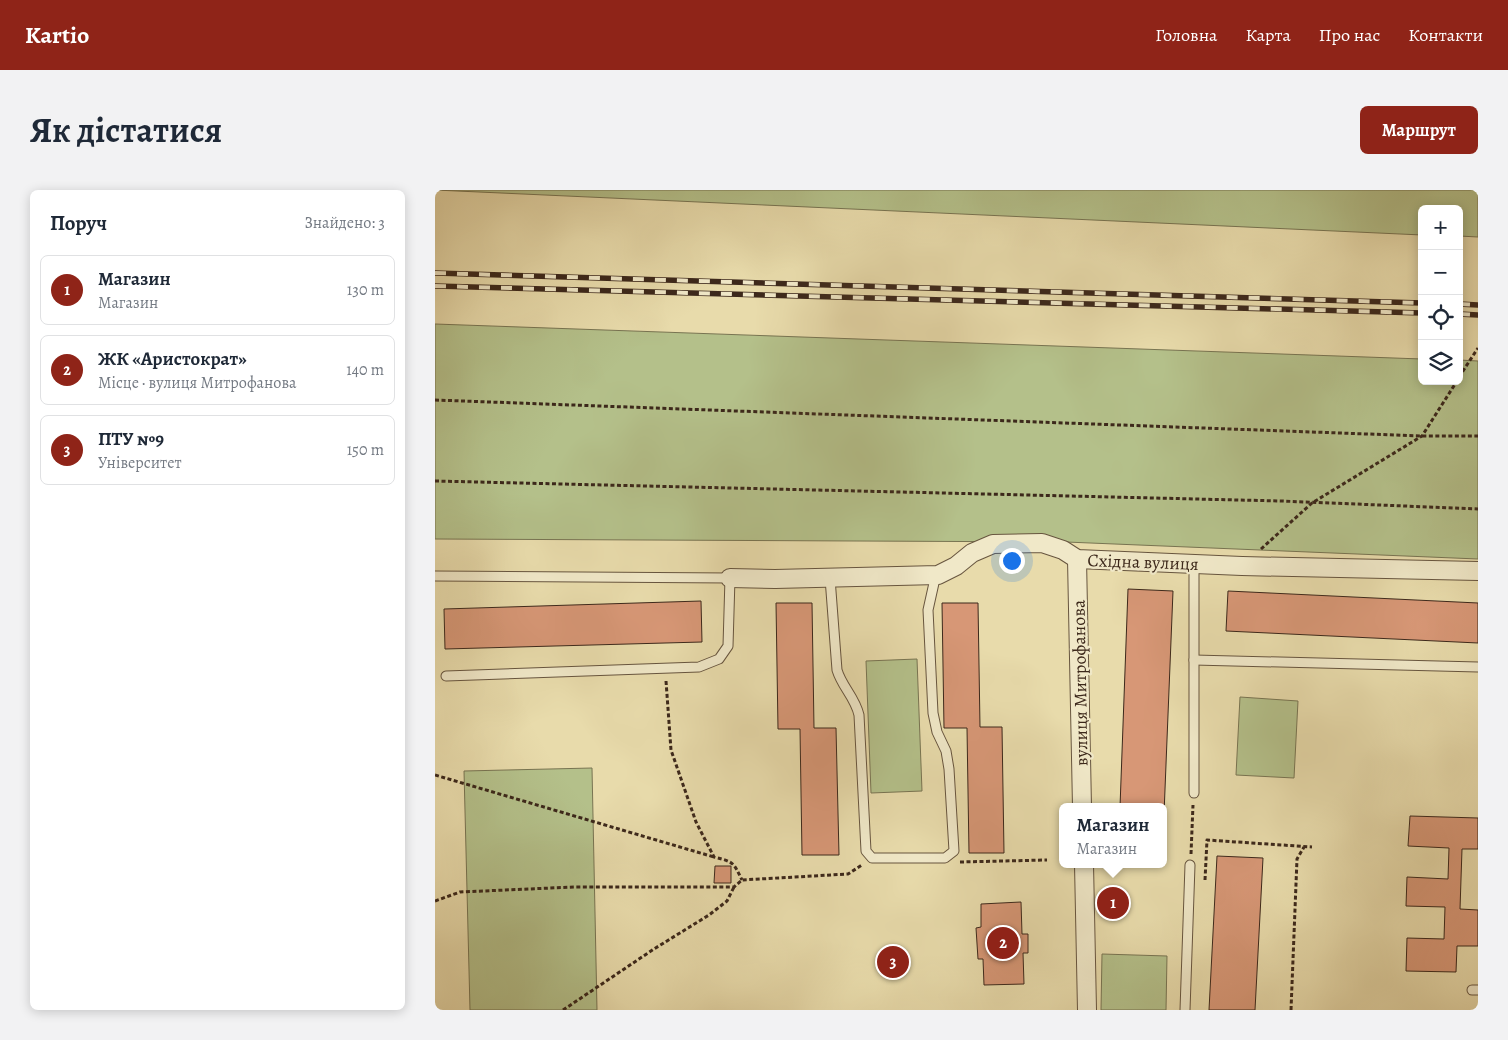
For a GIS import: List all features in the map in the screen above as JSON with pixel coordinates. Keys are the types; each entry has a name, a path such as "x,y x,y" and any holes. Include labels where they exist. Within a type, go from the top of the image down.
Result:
{"street":[{"name":"Східна вулиця","path":"730,578 938,575 955,566 972,553 993,544 1042,543 1063,550 1077,559 1243,566 1478,571"},
{"name":"вулиця Митрофанова","path":"1077,559 1083,803"},
{"path":"1084,868 1087,1010"}],"lane":[{"path":"1194,563 1194,793"},
{"path":"830,578 837,670 841,682 857,705 859,715 866,851 872,858 945,858 953,851 949,778 946,751 937,732 933,713 927,610 938,575"},
{"path":"435,576 730,578 727,646 719,659 699,667 446,676"},
{"path":"1195,660 1478,667"},
{"path":"1185,1010 1190,865"}],"path":[{"path":"1463,371 1478,348"},
{"path":"1243,566 1312,503 1422,436 1454,385"},
{"path":"435,400 1422,436 1478,436"},
{"path":"435,481 1312,503 1478,509"},
{"path":"665,668 671,750 696,822 714,857"},
{"path":"435,775 729,861 734,864 742,880"},
{"path":"1190,865 1194,793"},
{"path":"1204,883 1207,840 1312,847"},
{"path":"1291,1010 1297,859 1304,847"},
{"path":"563,1010 653,949 709,914 727,900 734,887 742,880 848,874 872,858"},
{"path":"945,858 961,862 1047,860"},
{"path":"435,901 460,892 574,886 734,887"}],"green space":[{"path":"435,190 1478,190 1478,237 1463,236 1463,205 1418,205 1418,235"},
{"path":"435,324 1418,359 1418,385 1463,385 1463,360 1478,361 1478,559 1066,542 435,539"},
{"path":"917,659 922,791 871,793 866,661"},
{"path":"1240,697 1298,701 1294,778 1236,775"},
{"path":"592,768 597,1010 470,1010 464,771"},
{"path":"1102,954 1167,956 1166,1010 1101,1010"}],"building":[{"path":"1128,589 1173,591 1164,803 1120,803"},
{"path":"1228,591 1478,603 1478,643 1226,631"},
{"path":"701,601 702,642 445,649 444,609"},
{"path":"776,603 812,603 814,728 836,728 839,855 802,855 800,729 778,729"},
{"path":"942,603 978,603 980,727 1002,727 1004,853 969,853 967,728 944,728"},
{"path":"1410,816 1478,818 1478,849 1462,849 1460,909 1478,910 1478,946 1457,946 1456,972 1406,971 1407,938 1444,939 1445,907 1406,906 1407,877 1448,879 1449,848 1408,846"},
{"path":"1217,856 1263,858 1255,1010 1209,1010"},
{"path":"715,866 731,866 731,883 714,883"},
{"path":"1021,902 1022,934 1028,934 1028,953 1023,953 1024,984 984,985 983,959 978,959 976,928 981,927 981,904"}],"railway":[{"path":"435,273 1418,303"},
{"path":"435,286 1418,313"},
{"path":"1463,304 1478,305"},
{"path":"1463,314 1478,315"}],"place":[{"name":"Магазин","path":"1113,903"},
{"name":"ЖК «Аристократ»","path":"1003,943"},
{"name":"ПТУ №9","path":"893,962"}]}
